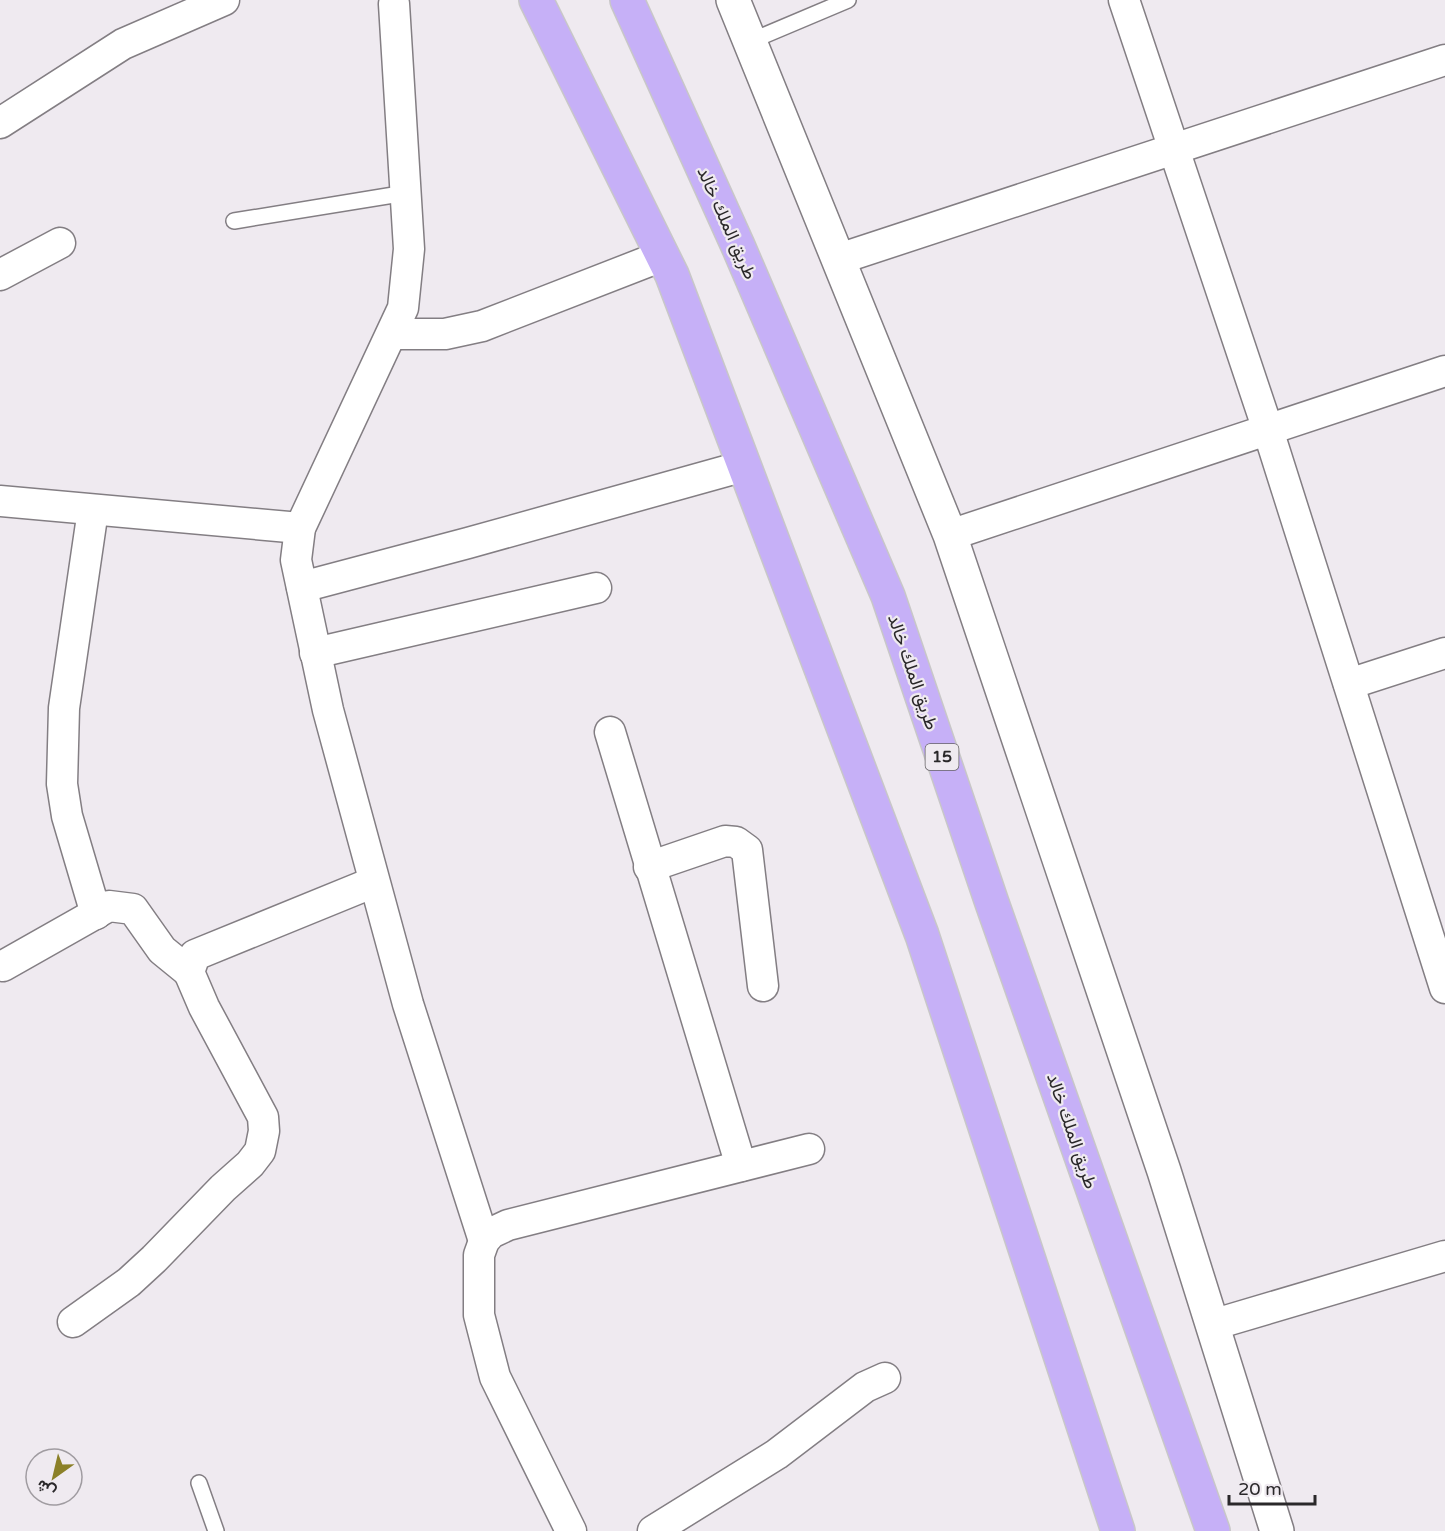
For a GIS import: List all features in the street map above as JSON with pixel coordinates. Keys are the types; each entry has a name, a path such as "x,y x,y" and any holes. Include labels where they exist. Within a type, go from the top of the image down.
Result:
{"highway":[{"path":"536,0 662,256 744,466 922,935 1118,1531"},
{"name":"طريق الملك خالد","path":"627,0 738,246 888,596 992,903 1213,1531"}],"street":[{"path":"0,123 123,44 198,9 224,0"},
{"path":"732,0 751,41 950,535 1164,1172 1277,1531"},
{"path":"1124,0 1172,150 1268,430 1445,988"},
{"path":"391,1 409,249 403,309 300,528 296,560 328,710 374,882 408,1004 484,1241"},
{"path":"839,259 1445,60"},
{"path":"0,275 60,243"},
{"path":"392,334 444,334 482,326 662,256"},
{"path":"950,535 1445,371"},
{"path":"302,586 468,543 744,466"},
{"path":"0,501 300,528"},
{"path":"93,510 64,708 62,784 67,816 96,914"},
{"path":"315,653 596,588"},
{"path":"1349,684 1445,653"},
{"path":"610,732 741,1166"},
{"path":"649,867 726,841 736,842 747,850 763,986"},
{"path":"189,972 195,956 374,882"},
{"path":"3,966 109,906 133,909 162,950 189,972 204,1007 263,1117 264,1131 260,1151 129,1282 73,1322"},
{"path":"571,1531 495,1377 480,1315 479,1255 484,1241 491,1233 508,1225 809,1149"},
{"path":"1212,1325 1445,1256"},
{"path":"653,1531 777,1454 865,1387 885,1378"}],"lane":[{"path":"751,41 848,0"},
{"path":"234,221 406,193"},
{"path":"199,1483 216,1531"}]}
